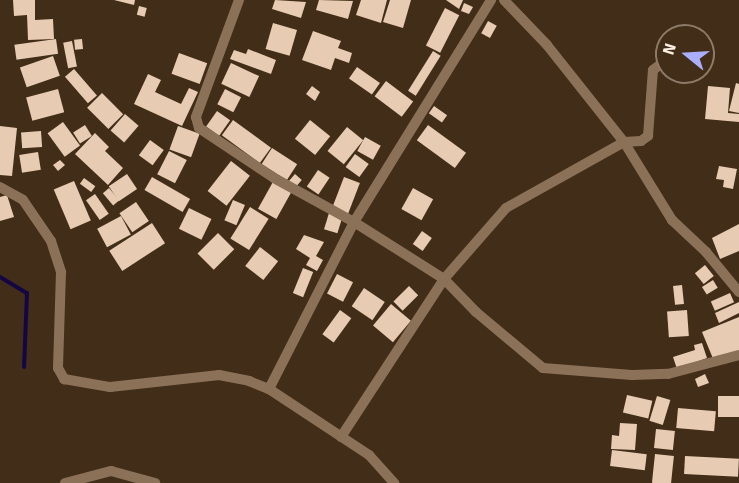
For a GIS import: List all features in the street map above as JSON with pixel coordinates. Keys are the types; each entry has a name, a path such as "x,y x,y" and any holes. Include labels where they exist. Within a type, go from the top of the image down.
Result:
{"street":[{"path":"238,0 196,117 199,128 273,178 354,222 444,279 476,312 543,368 632,375 668,374 739,355"},
{"path":"269,389 354,222 491,0"},
{"path":"504,0 547,45 624,142 672,220 706,252 739,292"},
{"path":"341,437 444,279 506,208 624,142 641,141 648,136 653,70 655,68"},
{"path":"0,187 23,200 51,241 61,272 58,368 64,379 110,387 136,387 219,375 269,389 369,455 394,483"},
{"path":"65,483 111,471 155,483"}],"building":[{"path":"13,0 35,0 35,20 53,19 54,39 28,40 27,15 14,16"},
{"path":"114,0 135,0 134,5"},
{"path":"275,0 306,2 301,18 272,9"},
{"path":"319,0 353,1 348,19 316,10"},
{"path":"361,0 387,0 381,23 356,15"},
{"path":"390,0 411,0 403,28 383,22"},
{"path":"446,0 463,0 459,9"},
{"path":"464,3 473,7 469,14 461,11"},
{"path":"139,6 147,8 145,17 137,15"},
{"path":"445,8 459,15 440,53 426,45"},
{"path":"488,21 497,26 490,38 481,33"},
{"path":"273,23 297,30 290,56 266,49"},
{"path":"313,31 341,41 338,48 352,53 349,63 335,58 331,70 302,60"},
{"path":"56,39 58,54 16,60 14,45"},
{"path":"82,39 83,49 75,50 74,40"},
{"path":"72,41 77,67 68,68 63,43"},
{"path":"248,49 276,60 271,74 230,59 234,50 246,54"},
{"path":"433,51 441,56 416,96 408,91"},
{"path":"179,53 207,63 200,84 171,74"},
{"path":"53,56 60,76 27,87 20,67"},
{"path":"231,63 259,76 249,97 221,84"},
{"path":"357,67 380,83 372,95 349,78"},
{"path":"74,69 97,95 88,103 65,77"},
{"path":"148,74 161,80 155,92 181,104 189,88 198,92 182,126 134,104"},
{"path":"386,81 413,101 402,117 375,96"},
{"path":"736,83 739,84 739,113 729,111"},
{"path":"312,86 320,92 315,101 306,94"},
{"path":"708,86 730,88 728,113 739,114 739,122 705,119"},
{"path":"58,89 64,112 32,121 26,98"},
{"path":"225,89 241,97 233,112 217,104"},
{"path":"102,93 123,114 108,129 87,108"},
{"path":"434,106 447,115 442,123 429,113"},
{"path":"217,111 230,120 219,136 206,127"},
{"path":"125,114 139,126 124,142 111,131"},
{"path":"233,120 271,148 260,163 222,135"},
{"path":"310,120 330,136 315,155 295,139"},
{"path":"63,122 80,145 65,157 48,133"},
{"path":"85,125 92,136 80,143 73,132"},
{"path":"428,125 466,153 455,168 417,140"},
{"path":"0,126 17,128 12,176 0,175"},
{"path":"178,126 200,134 191,157 169,149"},
{"path":"347,127 363,140 344,164 327,151"},
{"path":"41,131 42,147 22,148 21,132"},
{"path":"95,133 109,147 105,151 123,168 108,185 75,154"},
{"path":"365,137 381,146 373,160 357,151"},
{"path":"150,140 164,150 153,165 139,155"},
{"path":"272,148 297,164 287,180 262,164"},
{"path":"169,151 187,160 175,183 157,174"},
{"path":"38,152 41,170 22,173 19,155"},
{"path":"355,154 369,164 359,177 346,167"},
{"path":"60,160 65,165 58,171 53,165"},
{"path":"231,161 250,176 227,206 208,191"},
{"path":"719,166 737,169 733,189 723,187 724,180 716,179"},
{"path":"318,170 330,178 318,194 307,187"},
{"path":"127,174 137,189 119,201 109,186"},
{"path":"295,174 302,180 295,188 288,182"},
{"path":"152,177 190,199 183,212 144,190"},
{"path":"344,177 360,183 348,215 332,209"},
{"path":"84,178 95,186 91,192 80,184"},
{"path":"274,180 292,190 276,219 258,209"},
{"path":"74,181 91,221 71,229 54,190"},
{"path":"109,188 119,200 113,205 103,193"},
{"path":"413,188 433,199 421,220 401,209"},
{"path":"95,194 109,214 100,220 86,200"},
{"path":"7,195 14,217 0,221 0,197"},
{"path":"233,200 245,205 236,225 224,220"},
{"path":"136,202 149,221 132,232 119,213"},
{"path":"250,207 269,219 249,250 230,238"},
{"path":"189,208 211,219 201,240 179,229"},
{"path":"329,213 342,217 337,233 324,229"},
{"path":"121,216 131,235 107,247 97,229"},
{"path":"152,223 165,243 122,271 109,251"},
{"path":"739,224 739,251 720,259 712,238"},
{"path":"422,231 432,238 423,251 413,244"},
{"path":"218,233 234,249 214,270 197,254"},
{"path":"304,235 324,242 316,256 323,260 317,271 306,265 310,258 296,249"},
{"path":"260,247 278,261 263,280 245,266"},
{"path":"705,265 714,276 704,284 695,273"},
{"path":"303,268 313,272 303,297 293,293"},
{"path":"337,274 353,282 343,302 327,294"},
{"path":"713,280 718,288 707,295 702,287"},
{"path":"682,285 684,304 675,305 673,286"},
{"path":"409,286 418,295 403,311 393,302"},
{"path":"364,288 385,302 372,320 352,306"},
{"path":"730,293 734,302 715,311 711,302"},
{"path":"739,302 739,313 719,323 715,313"},
{"path":"391,304 411,321 393,342 373,325"},
{"path":"340,310 351,318 334,342 322,334"},
{"path":"687,310 689,336 669,337 667,311"},
{"path":"739,317 739,351 714,361 702,332"},
{"path":"702,343 707,358 677,369 673,357 695,350 694,345"},
{"path":"705,374 709,383 698,387 695,379"},
{"path":"627,395 652,401 648,418 623,413"},
{"path":"657,396 670,400 663,425 649,421"},
{"path":"718,396 739,396 739,417 718,417"},
{"path":"678,408 716,411 714,431 676,428"},
{"path":"620,423 637,424 635,450 611,449 612,435 619,436"},
{"path":"656,429 675,431 673,450 654,448"},
{"path":"612,450 647,454 645,470 610,466"},
{"path":"655,454 674,456 671,483 652,483"},
{"path":"685,456 739,459 738,477 684,474"}],"waterway":[{"path":"0,277 27,293 24,367"}]}
